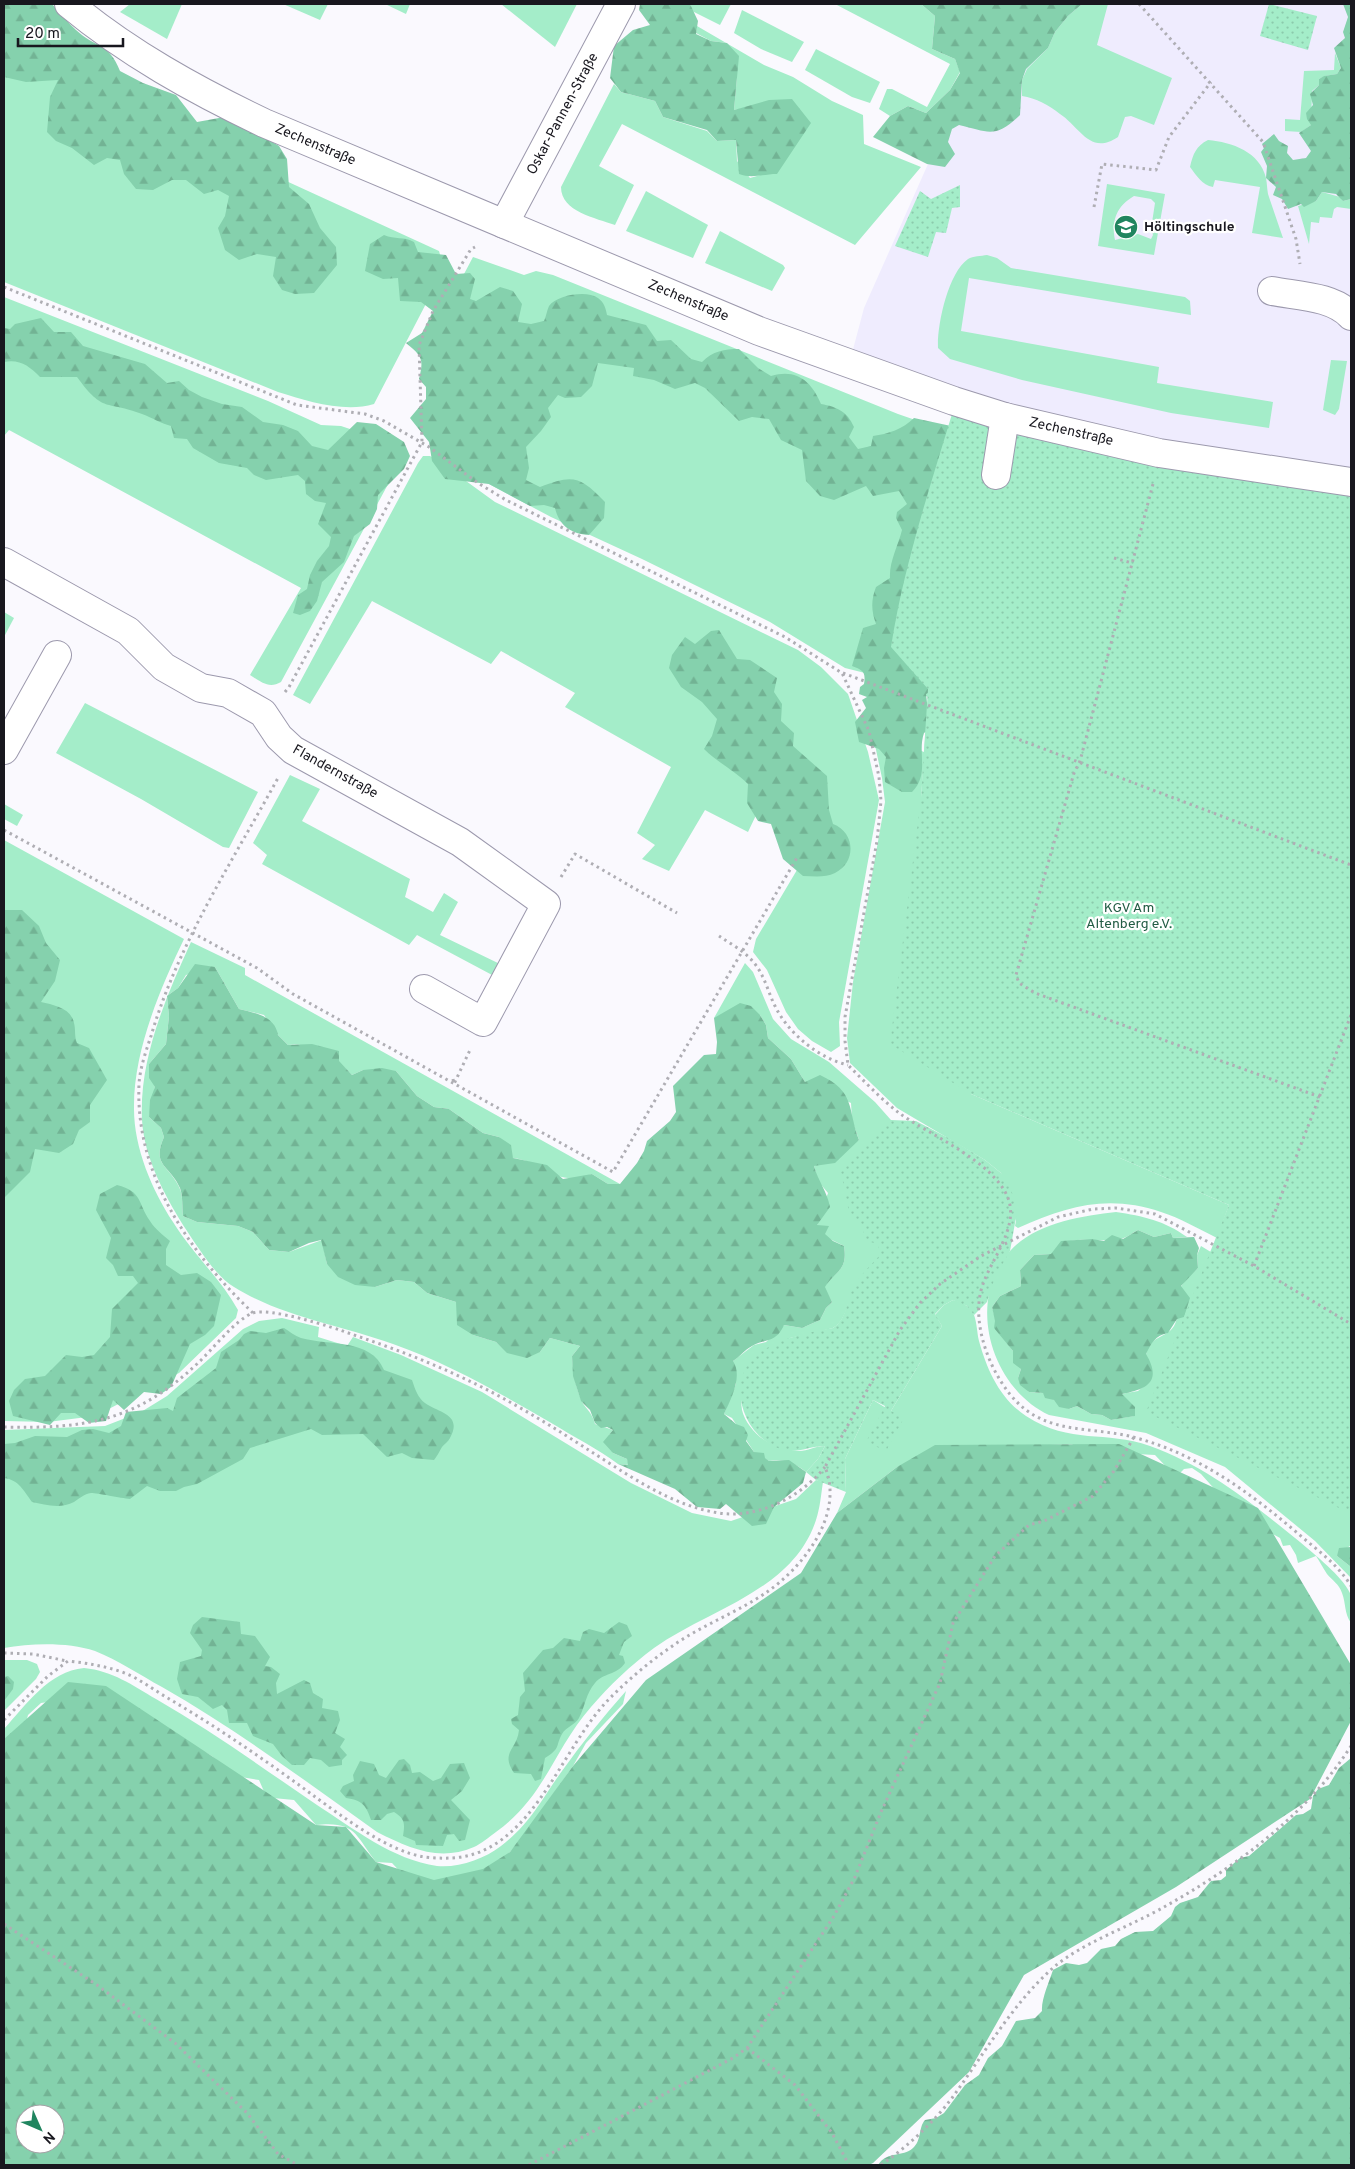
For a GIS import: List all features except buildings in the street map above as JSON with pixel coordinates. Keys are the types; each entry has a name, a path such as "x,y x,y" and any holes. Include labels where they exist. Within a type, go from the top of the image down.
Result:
{"street":[{"name":"Zechenstraße","path":"69,4 114,39 142,57 230,107 300,139 760,331 1005,417 1159,453 1351,477"},
{"name":"Oskar-Pannen-Straße","path":"504,224 621,4"},
{"path":"1272,291 1335,304 1351,316"},
{"path":"996,475 1005,417"},
{"name":"Flandernstraße","path":"4,562 128,631 157,661 179,675 206,690 228,693 263,713 279,737 293,750 460,842 546,904"},
{"path":"4,750 57,655"},
{"path":"424,989 483,1022 546,904"}],"path":[{"path":"1139,4 1258,133 1267,149 1296,239 1306,297"},
{"path":"1094,207 1102,164 1156,170 1169,137 1211,82"},
{"path":"263,713 289,687 422,442 419,345 422,333 433,311 471,250 494,238 504,224"},
{"path":"4,287 297,405 365,414 384,421 422,442 478,483 506,500 777,633 842,673 1080,761 1351,865"},
{"path":"1159,453 1080,761 1074,773 1016,975 1019,983 1035,993 1320,1097"},
{"path":"1114,558 1132,563"},
{"path":"842,673 869,731 879,777 881,802 877,840 846,1008 845,1041 848,1065"},
{"path":"253,1313 230,1291 204,1260 176,1221 162,1195 144,1148 139,1118 139,1081 158,1011 174,970 293,750"},
{"path":"546,904 575,854 677,913"},
{"path":"719,936 754,962 763,976 775,1006 791,1030 835,1062 848,1065 897,1111 967,1157 994,1178 1006,1194 1010,1210 1009,1224 983,1285 978,1308 987,1352 1007,1389 1018,1403 1031,1414 1066,1428 1134,1437 1182,1454 1245,1490 1327,1558 1351,1586"},
{"path":"1254,1266 1351,1015"},
{"path":"454,1079 454,1084 483,1022"},
{"path":"4,1427 91,1422 119,1416 165,1392 239,1323 253,1313 276,1314 350,1333 435,1365 508,1402 645,1484 700,1508 740,1514 773,1505 804,1488 825,1467 910,1314 940,1284 1002,1244 1058,1217 1094,1209 1116,1208 1155,1214 1254,1266 1351,1324"},
{"path":"529,2165 734,2058 747,2048 834,1916 855,1877 881,1812 940,1683 953,1623 977,1584 995,1556 1029,1524 1061,1513 1093,1496 1114,1471 1134,1437"},
{"path":"4,1653 33,1654 101,1665 125,1673 182,1706 332,1809 388,1843 420,1856 446,1860 465,1857 481,1852 499,1842 526,1815 593,1717 629,1680 671,1646 766,1593 795,1566 819,1533 826,1516 831,1490 825,1467"},
{"path":"4,1720 48,1676 68,1661"},
{"path":"881,2165 902,2151 950,2099 1034,1986 1056,1966 1164,1907 1257,1845 1310,1798 1338,1767 1351,1746"},
{"path":"4,1924 97,1985 175,2043 247,2114 278,2154 298,2165"},
{"path":"747,2048 795,2084 832,2133 849,2165"}],"shaded area":[{"name":"Höltingschule","path":"1034,4 1351,4 1351,482 1159,453 851,357 864,308 936,146 987,93"}],"green space":[{"path":"4,4 47,24 260,169 439,251 444,269 374,404 338,407 278,392 4,282"},
{"path":"4,4 52,4 83,36 106,50 116,62 120,71 143,83 176,95 197,122 230,116 279,146 287,159 289,187 309,204 320,228 336,247 337,265 314,293 295,294 282,290 273,276 276,257 257,254 239,260 225,250 218,228 225,216 229,196 218,190 204,194 186,180 172,180 153,190 136,189 124,174 120,160 107,158 94,165 72,148 56,141 47,132 50,97 58,80 26,82 4,77"},
{"path":"130,4 182,4 167,39 120,12"},
{"path":"283,4 328,4 320,20"},
{"path":"385,4 410,4 406,14"},
{"path":"501,4 577,4 555,47"},
{"path":"640,4 690,4 698,21 696,34 711,41 727,43 739,56 734,110 769,100 792,99 811,123 777,174 753,176 739,174 736,140 717,141 707,130 663,117 655,101 621,92 610,78 614,46 633,30 650,25 639,10"},
{"path":"690,4 731,4 720,25 692,11"},
{"path":"835,4 921,4 935,16 932,49 955,59 960,72 950,90 926,113 908,106 890,116 879,109 887,89 892,89 927,107 950,64"},
{"path":"921,4 1082,4 1068,16 1055,32 1048,48 1026,69 1022,80 1020,115 998,131 991,132 959,125 952,129 948,142 955,154 945,167 927,164 873,137 890,116 908,106 926,113 950,90 960,73 955,59 932,49 935,16"},
{"path":"1082,4 1108,4 1097,45 1172,78 1154,125 1131,116 1125,117 1118,137 1108,142 1093,142 1047,105 1032,98 1022,96 1022,80 1027,69 1048,48 1055,32 1068,16"},
{"path":"1269,4 1317,16 1308,50 1260,36"},
{"path":"1343,4 1351,4 1351,199 1343,201 1336,194 1322,192 1316,201 1304,207 1301,204 1288,209 1282,199 1273,195 1276,187 1266,178 1267,166 1261,152 1264,148 1262,144 1274,134 1279,141 1288,146 1287,153 1293,160 1306,158 1311,151 1299,133 1311,125 1306,113 1313,105 1310,94 1319,85 1319,79 1324,76 1337,74 1341,68 1334,48 1345,38 1343,32 1348,17"},
{"path":"742,10 804,42 792,62 761,49 734,33"},
{"path":"697,26 726,43 711,41 696,33"},
{"path":"727,44 764,65 793,77 832,101 863,115 864,144 921,167 855,245 622,124 599,166 634,185 615,225 581,213 573,208 563,196 561,187 614,84 621,92 655,101 663,117 707,131 717,141 736,140 737,161 750,178 764,174 750,107 734,110 737,77"},
{"path":"816,49 880,82 870,103 852,97 805,70"},
{"path":"1335,53 1341,68 1337,74 1319,79 1319,85 1312,91 1311,125 1301,132 1285,131 1285,119 1300,120 1304,71 1334,70"},
{"path":"1208,140 1235,146 1244,150 1258,161 1266,178 1268,194 1283,238 1252,233 1260,187 1215,180 1213,187 1209,186 1202,182 1190,167 1198,148"},
{"path":"1107,184 1165,194 1154,255 1098,246","holes":["1134,196 1151,199 1155,203 1151,229 1153,235 1151,239 1138,234 1115,240 1115,220 1123,204"]},
{"path":"960,185 960,207 952,208 946,233 936,232 928,257 895,246 920,191 931,199"},
{"path":"646,191 708,225 693,258 626,231"},
{"path":"1322,192 1340,197 1343,201 1351,199 1351,209 1337,207 1334,209 1332,218 1320,217 1319,223 1311,222 1309,244 1298,206 1316,201"},
{"path":"720,231 783,265 785,268 772,291 705,263"},
{"path":"384,235 414,242 418,252 446,255 456,274 470,273 475,279 470,299 476,301 500,287 513,291 522,304 518,322 531,324 544,321 549,306 553,302 572,295 587,294 600,300 607,315 646,325 657,341 671,340 691,359 702,362 710,355 719,351 739,349 758,368 771,376 789,374 802,379 813,389 821,404 837,408 845,413 854,427 849,437 858,449 871,446 873,436 895,430 914,418 951,426 930,692 926,694 930,729 924,733 922,741 922,771 917,785 912,792 902,792 885,782 884,768 886,757 879,749 859,742 855,722 866,708 862,700 867,697 859,694 860,687 864,684 864,674 861,670 852,666 863,628 876,624 872,605 876,587 890,578 892,560 902,530 896,518 897,512 907,504 899,491 873,496 866,486 834,500 820,496 806,481 802,450 781,440 769,419 752,417 739,421 705,388 695,383 675,389 654,380 633,376 634,368 598,363 592,386 581,397 565,398 558,395 548,408 551,417 526,447 529,468 526,480 540,487 561,480 576,480 589,487 605,502 604,518 589,535 577,533 567,528 560,520 555,508 544,505 530,506 489,484 445,479 432,461 429,442 410,418 426,399 426,387 419,379 420,358 406,343 422,333 433,311 421,302 400,301 398,278 383,279 365,271 370,244"},
{"path":"987,255 997,258 1011,268 1185,297 1190,301 1191,315 969,278 961,331 1159,367 1157,383 1273,402 1269,428 1171,413 1022,380 950,359 938,348 939,326 949,287 961,266 968,259"},
{"path":"473,257 524,275 536,271 553,275 898,414 947,431 1068,750 865,673 845,668 770,622 551,517 487,483 428,342"},
{"path":"4,297 268,401 321,425 341,426 362,433 399,464 281,682 269,685 250,675 301,588 9,430 4,436"},
{"path":"41,318 54,332 71,332 83,346 145,364 167,383 179,381 189,390 202,397 222,404 242,407 263,422 283,425 298,431 312,446 328,450 357,422 376,424 404,442 410,456 404,469 378,495 377,509 370,524 354,536 344,562 322,582 317,601 310,611 300,615 293,613 298,595 307,589 310,575 317,561 329,546 331,537 318,524 326,503 315,501 306,494 305,481 298,475 266,480 254,475 247,468 219,463 193,448 187,439 174,438 171,426 142,414 100,401 86,389 77,377 40,377 24,364 10,361 4,362 4,328 10,329 15,324"},
{"path":"1331,360 1347,361 1339,409 1335,415 1323,410"},
{"name":"KGV Am Altenberg e.V.","path":"955,404 1351,482 1351,1514 1146,1412 1229,1205 971,1094 890,1044 921,797 928,689 891,647 903,585"},
{"path":"423,456 430,456 437,460 495,502 798,650 821,667 848,694 868,752 879,800 839,1022 840,1046 831,1052 812,1041 798,1029 786,1012 767,970 753,952 756,939 810,848 758,811 748,832 705,810 669,871 642,859 655,845 637,833 671,767 565,707 575,693 501,651 491,664 372,601 310,704 293,695"},
{"path":"4,612 14,618 4,637"},
{"path":"719,630 737,659 750,660 777,678 774,692 782,704 781,721 794,733 793,746 827,776 829,810 833,824 846,833 851,847 847,862 842,868 831,875 803,876 783,859 771,824 758,821 747,803 748,784 704,749 712,736 717,719 702,702 681,687 669,668 672,655 685,637 695,644 711,631"},
{"path":"85,703 258,792 229,848 223,847 141,799 56,753"},
{"path":"927,713 1234,1204 923,796 923,772 921,797 971,1094 1229,1205 1217,1238 1168,1214 1142,1207 1105,1203 1071,1209 1018,1228 1015,1226 1016,1221 1001,1173 985,1160 897,1108 850,1063 847,1038 853,982 885,802 872,731 924,752"},
{"path":"290,775 320,789 302,821 410,879 405,897 433,912 444,893 458,902 440,935 502,965 494,976 417,935 409,945 262,864 267,855 253,843"},
{"path":"4,804 23,815 17,826 4,819"},
{"path":"4,840 184,939 157,1000 143,1043 135,1087 134,1109 137,1139 151,1182 165,1210 238,1310 236,1318 179,1373 95,1416 48,1422 4,1421"},
{"path":"4,910 22,910 39,926 46,943 60,960 55,981 41,1002 61,1008 69,1014 74,1023 77,1043 89,1048 107,1080 90,1105 90,1122 79,1130 73,1144 59,1153 35,1149 30,1172 4,1198"},
{"path":"191,942 245,968 245,975 620,1184 608,1184 592,1174 579,1178 560,1176 513,1158 499,1137 483,1133 449,1109 434,1107 417,1096 396,1071 363,1070 352,1075 323,1052 297,1044 288,1045 278,1035 264,1015 239,1009 215,967 186,975 178,988 168,995"},
{"path":"745,963 753,972 773,1019 791,1039 829,1062 875,1102 891,1120 963,1161 848,1304 839,1323 833,1328 790,1338 741,1391 742,1410 745,1419 750,1427 764,1440 790,1451 802,1451 825,1446 818,1459 806,1472 798,1466 784,1461 769,1461 754,1452 732,1418 724,1414 736,1384 733,1361 754,1345 766,1342 784,1325 802,1328 820,1320 826,1308 832,1302 824,1287 843,1265 844,1246 826,1237 817,1225 828,1193 818,1181 814,1166 859,1140 852,1120 851,1103 805,1082 791,1059 768,1038 766,1025 760,1015 714,1018"},
{"path":"195,964 215,967 239,1009 269,1019 273,1023 278,1035 288,1045 312,1044 339,1051 339,1061 352,1075 363,1070 382,1068 396,1071 417,1096 434,1107 449,1109 483,1133 499,1137 511,1145 513,1158 547,1165 563,1179 592,1174 608,1184 620,1184 637,1163 647,1141 670,1121 676,1112 673,1086 704,1055 716,1054 717,1042 714,1018 740,1003 751,1006 760,1015 766,1025 768,1038 791,1059 805,1082 820,1075 832,1081 840,1088 848,1102 859,1140 835,1163 814,1166 830,1207 817,1225 829,1226 825,1234 833,1241 844,1246 843,1265 825,1287 832,1302 826,1308 820,1320 802,1328 784,1325 778,1335 752,1346 733,1361 737,1374 735,1388 724,1414 736,1424 744,1427 748,1435 746,1441 754,1452 764,1453 765,1458 769,1461 789,1460 806,1472 803,1483 774,1507 766,1524 752,1526 726,1504 720,1509 697,1507 675,1489 618,1464 628,1465 627,1459 613,1453 603,1442 613,1430 607,1427 601,1428 595,1423 590,1410 581,1401 573,1376 572,1356 580,1346 550,1338 540,1352 527,1358 507,1353 496,1342 473,1335 457,1325 456,1302 427,1293 414,1282 397,1280 375,1287 355,1285 338,1277 327,1264 321,1240 289,1252 269,1250 253,1232 238,1226 197,1222 183,1216 180,1188 161,1160 160,1154 164,1137 161,1128 149,1117 150,1100 155,1087 149,1078 149,1064 166,1044 169,1016 167,996 178,988"},
{"path":"167,997 169,1016 166,1044 149,1064 155,1087 149,1117 161,1128 164,1137 160,1154 161,1160 180,1189 183,1216 197,1222 238,1226 253,1232 269,1250 289,1252 322,1240 327,1264 375,1287 397,1280 414,1282 427,1293 456,1302 473,1335 496,1342 508,1353 540,1352 550,1338 580,1346 572,1356 577,1388 581,1399 595,1424 613,1430 609,1435 613,1453 627,1459 629,1465 618,1464 594,1448 475,1380 435,1361 373,1337 312,1320 272,1306 234,1287 219,1275 183,1225 169,1201 156,1175 144,1134 142,1097 145,1074 156,1028"},
{"path":"891,1120 916,1121 985,1160 1001,1173 1010,1185 1017,1212 1010,1251 995,1277 987,1302 974,1315 967,1306 953,1300 944,1305 935,1314 942,1326 891,1411 904,1418 886,1451 866,1442 885,1406 873,1400 845,1459 846,1492 816,1480 806,1472 818,1459 825,1446 786,1451 766,1442 755,1432 747,1419 742,1405 740,1390 742,1376 749,1363 760,1352 786,1339 833,1328 838,1324 844,1314 851,1291 880,1255 878,1244 867,1241 860,1223 850,1217 841,1172"},
{"path":"117,1185 135,1194 152,1224 170,1241 166,1249 166,1265 181,1275 197,1273 211,1282 221,1295 214,1326 205,1335 190,1344 171,1387 161,1394 144,1392 124,1410 113,1400 106,1421 89,1423 75,1413 61,1413 50,1425 13,1416 9,1401 14,1390 25,1379 45,1376 66,1355 82,1357 94,1355 110,1337 112,1309 138,1283 133,1276 118,1276 113,1265 106,1258 111,1238 96,1210 100,1194"},
{"path":"1116,1212 1153,1220 1179,1231 1187,1237 1173,1238 1171,1233 1154,1237 1138,1230 1120,1239 1074,1240 1058,1247 1052,1254 1034,1255 1020,1270 1021,1286 1000,1296 992,1307 999,1332 1013,1351 1021,1369 1018,1378 1029,1392 1043,1393 1069,1409 1077,1406 1091,1414 1102,1415 1111,1420 1134,1416 1121,1394 1138,1391 1150,1381 1146,1361 1147,1349 1150,1344 1174,1326 1180,1289 1185,1280 1198,1268 1197,1255 1201,1246 1250,1276 1351,1387 1351,1545 1337,1556 1351,1567 1351,1578 1315,1541 1225,1467 1146,1433 1049,1415 1029,1402 1012,1385 999,1364 991,1342 987,1318 989,1294 996,1271 1010,1251 1020,1241 1045,1227 1059,1222"},
{"path":"1138,1230 1154,1237 1171,1233 1173,1238 1194,1237 1199,1248 1197,1255 1198,1268 1181,1286 1190,1298 1184,1317 1177,1319 1168,1333 1154,1340 1146,1354 1153,1371 1150,1382 1139,1389 1122,1394 1135,1407 1135,1416 1111,1420 1102,1415 1091,1414 1077,1406 1069,1409 1059,1407 1054,1400 1045,1398 1043,1393 1029,1392 1020,1385 1018,1378 1021,1369 1013,1363 1013,1351 994,1328 995,1321 992,1307 1000,1296 1021,1286 1020,1270 1034,1255 1051,1254 1061,1241 1092,1239 1104,1241 1112,1235 1123,1239"},
{"path":"953,1300 965,1305 974,1315 986,1363 1002,1392 1017,1409 1042,1425 1058,1431 1134,1441 1150,1446 1211,1476 1265,1514 1300,1542 1320,1559 1335,1573 1346,1586 1351,1596 1351,1623 1347,1616 1341,1590 1327,1574 1316,1556 1298,1563 1290,1545 1283,1546 1280,1538 1267,1531 1219,1494 1201,1474 1192,1468 1184,1469 1179,1474 1173,1474 1155,1455 1080,1451 1072,1444 1004,1447 897,1467 837,1513 846,1492 845,1459 873,1400 891,1411 942,1326 935,1315 944,1305"},
{"path":"282,1318 319,1327 318,1337 347,1346 353,1337 401,1355 482,1392 631,1483 692,1513 731,1521 796,1499 816,1480 823,1482 816,1520 805,1544 789,1564 769,1581 747,1596 654,1648 613,1684 578,1723 526,1804 496,1832 477,1846 461,1851 436,1853 413,1848 377,1832 217,1721 112,1659 95,1651 73,1646 38,1644 4,1648 4,1430 105,1426 141,1412 167,1396 243,1329 259,1321"},
{"path":"284,1328 301,1338 359,1348 378,1360 384,1370 412,1380 417,1393 423,1401 448,1415 454,1424 450,1438 434,1460 412,1458 402,1453 387,1457 363,1434 322,1435 311,1429 250,1448 243,1459 197,1484 176,1491 160,1491 147,1486 130,1499 91,1493 69,1504 48,1505 32,1502 17,1483 4,1478 4,1444 15,1443 35,1436 67,1437 82,1430 93,1429 109,1433 121,1426 126,1412 167,1408 173,1411 177,1398 216,1368 221,1352 239,1340 244,1334 250,1331 266,1333"},
{"path":"1119,1444 1258,1508 1351,1665 1351,1721 1310,1799 1176,1887 1024,1975 969,2072 873,2163 869,2165 4,2165 4,1739 68,1682 106,1686 316,1825 346,1827 376,1862 434,1880 483,1869 510,1852 573,1766 646,1680 801,1573 837,1513 897,1467 935,1445"},
{"path":"1351,1545 1351,1567 1337,1556 1339,1548 1350,1547"},
{"path":"202,1617 240,1622 241,1634 255,1636 270,1657 265,1666 271,1667 280,1674 276,1683 277,1694 304,1680 310,1683 313,1693 323,1699 322,1708 338,1711 340,1720 335,1733 345,1739 340,1747 347,1755 342,1760 342,1765 329,1767 321,1760 310,1758 304,1765 292,1765 273,1744 253,1736 247,1723 229,1723 227,1710 222,1705 213,1709 198,1697 182,1694 177,1679 180,1662 201,1656 202,1650 190,1633 193,1625"},
{"path":"619,1622 627,1625 632,1636 624,1642 619,1655 623,1656 625,1663 618,1670 602,1677 592,1687 579,1718 564,1732 556,1749 545,1758 541,1779 535,1781 531,1774 514,1773 510,1766 509,1755 518,1737 519,1730 512,1724 511,1719 518,1715 520,1697 525,1691 523,1673 543,1650 553,1648 564,1638 580,1641 583,1632 589,1629 604,1633"},
{"path":"4,1660 27,1660 37,1664 40,1672 36,1679 4,1711"},
{"path":"84,1668 104,1672 122,1679 177,1711 374,1842 405,1857 437,1866 454,1866 479,1859 501,1846 520,1829 535,1811 577,1750 626,1691 623,1704 586,1743 573,1766 525,1834 510,1852 463,1896 406,1878 392,1863 376,1862 358,1837 347,1828 329,1824 316,1825 294,1800 266,1796 259,1780 229,1775 219,1762 205,1752 183,1747 55,1701 41,1703 28,1715 25,1727 4,1749 4,1729 30,1700 49,1682 60,1675 71,1670"},
{"path":"8,1676 14,1682 13,1689 4,1701 4,1677"},
{"path":"1351,1758 1351,2165 878,2165 886,2157 904,2153 913,2148 918,2141 921,2127 925,2120 936,2118 944,2113 965,2085 979,2075 988,2058 1002,2046 1016,2021 1035,2018 1042,2011 1044,1996 1053,1970 1066,1963 1079,1965 1087,1963 1101,1949 1115,1946 1121,1939 1135,1932 1153,1931 1171,1916 1175,1907 1180,1903 1198,1897 1211,1881 1221,1880 1226,1876 1226,1870 1240,1858 1249,1856 1296,1815 1303,1814 1311,1809 1313,1796 1318,1789 1329,1785 1339,1768"},
{"path":"404,1759 410,1765 412,1773 420,1772 433,1781 441,1778 450,1764 464,1763 470,1778 462,1791 451,1800 470,1820 465,1840 459,1841 454,1834 447,1835 443,1846 416,1845 415,1841 403,1836 402,1819 394,1812 387,1814 381,1820 371,1820 363,1804 346,1798 340,1791 343,1786 354,1781 353,1775 360,1761 374,1764 379,1775 386,1778 399,1760"}],"place":[{"name":"Höltingschule","path":"1126,227"}]}
